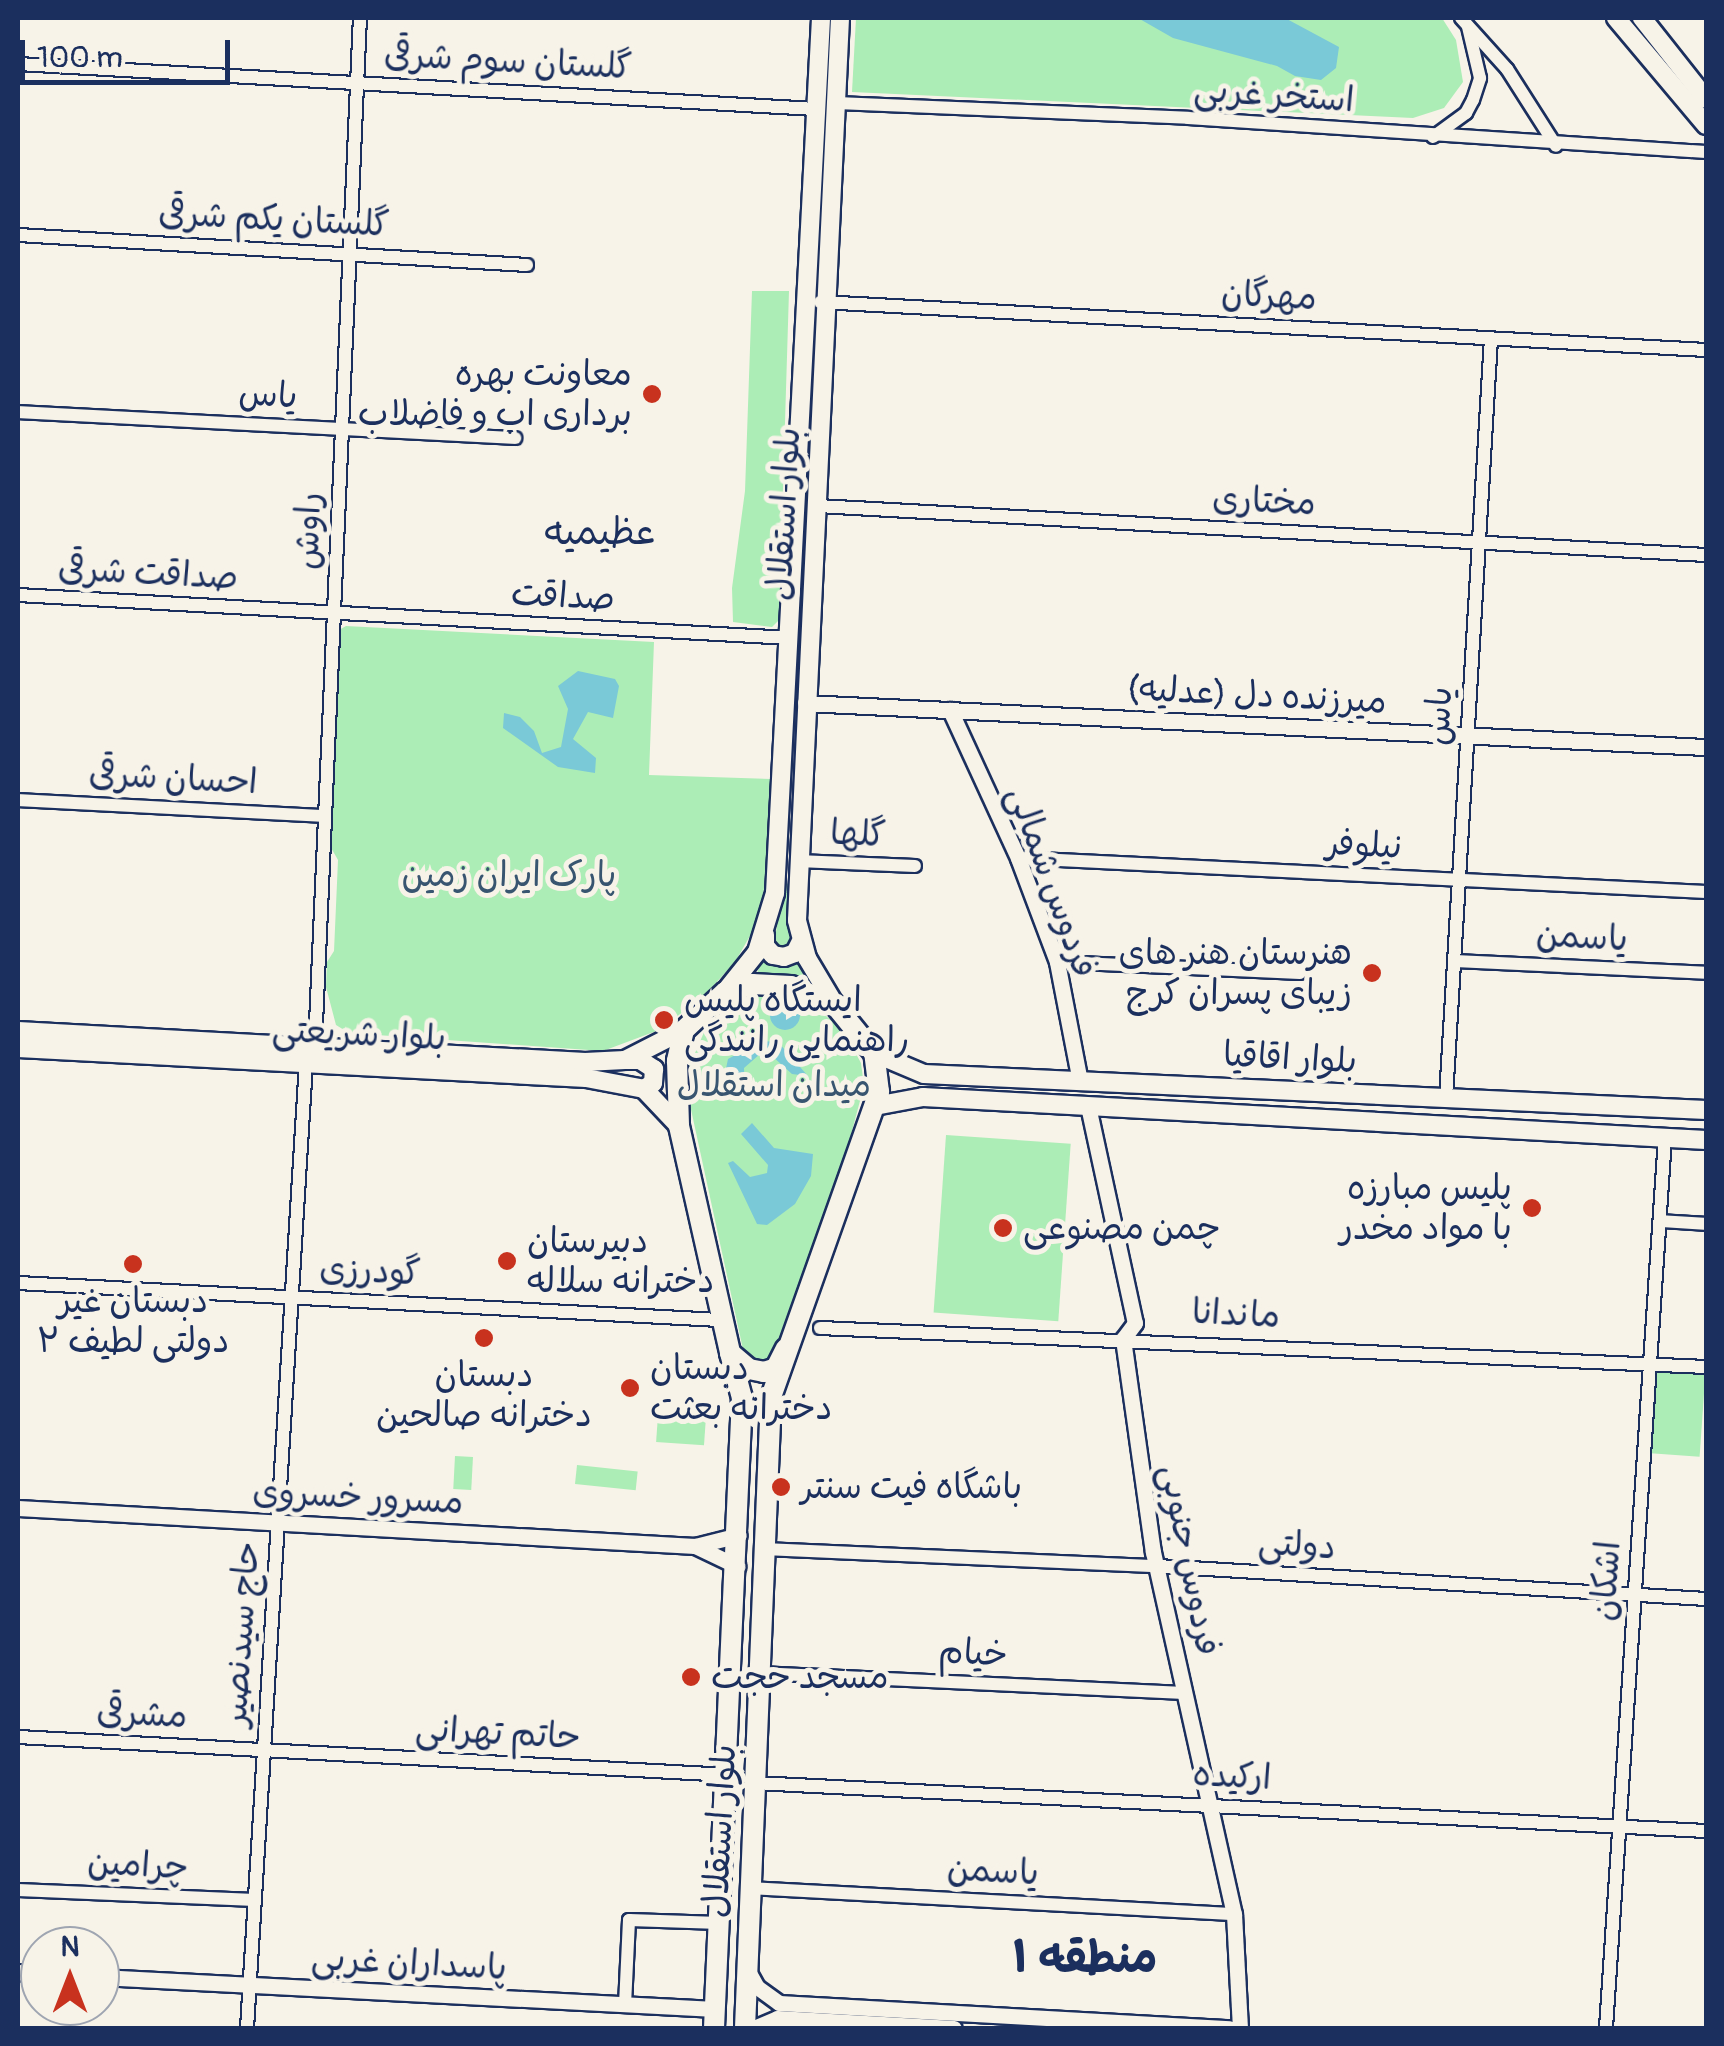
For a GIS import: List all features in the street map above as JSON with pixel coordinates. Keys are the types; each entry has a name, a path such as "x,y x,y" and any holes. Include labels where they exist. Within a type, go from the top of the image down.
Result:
{"main road":[{"name":"بلوار استقلال","path":"725,992 749,964 764,935 775,893 820,18"},
{"name":"بلوار استقلال","path":"835,1005 800,943 798,861 840,18"},
{"path":"1616,18 1706,125"},
{"path":"1642,18 1706,99"},
{"path":"764,935 773,955 784,958 795,953 800,943"},
{"path":"752,984 791,986 835,1005 874,1053 879,1092 786,1348 776,1368 764,1372 749,1369 730,1353 720,1320 679,1126 676,1061 684,1030 725,992 752,984"},
{"name":"بلوار شریعتی","path":"18,1048 625,1060 684,1030"},
{"name":"بلوار شریعتی","path":"18,1031 586,1078 644,1089"},
{"name":"بلوار اقاقیا","path":"874,1053 924,1074 1706,1110"},
{"path":"625,1060 645,1062 654,1069 653,1083 644,1089 679,1126"},
{"name":"بلوار اقاقیا","path":"875,1106 923,1097 1706,1140"},
{"name":"بلوار استقلال","path":"745,2028 771,1398 786,1348"},
{"name":"بلوار استقلال","path":"715,2019 739,1535 742,1398 730,1353"}],"street":[{"name":"راوش","path":"311,1055 360,18"},
{"path":"1432,138 1466,113 1480,78 1464,21"},
{"path":"1464,21 1507,68 1556,146"},
{"name":"گلستان سوم شرقی","path":"18,64 816,109"},
{"name":"استخر غربی","path":"837,102 1188,118 1432,138 1706,152"},
{"name":"گلستان یکم شرقی","path":"18,235 527,266"},
{"name":"مهرگان","path":"806,302 1706,350"},
{"name":"یاس","path":"1446,1098 1491,338"},
{"name":"یاس","path":"18,412 516,438"},
{"name":"مختاری","path":"818,506 1706,555"},
{"name":"صداقت شرقی","path":"18,596 334,613"},
{"name":"صداقت","path":"334,613 789,638"},
{"name":"میرزنده دل (عدلیه)","path":"805,703 1706,746"},
{"name":"فردوس شمالی","path":"950,710 1018,858 1056,962 1080,1081"},
{"name":"احسان شرقی","path":"18,800 325,816"},
{"name":"نیلوفر","path":"1018,858 1706,892"},
{"name":"گلها","path":"798,861 915,866"},
{"name":"یاسمن","path":"1454,961 1706,973"},
{"path":"1056,962 1300,972"},
{"name":"حاج سیدنصیر","path":"247,2028 292,1297 311,1055"},
{"name":"فردوس جنوبی","path":"1088,1106 1134,1322 1124,1339 1156,1566 1234,1914 1240,2028"},
{"name":"اشکان","path":"1606,2028 1665,1138"},
{"path":"1660,1222 1706,1224"},
{"name":"گودرزی","path":"18,1283 720,1320"},
{"name":"ماندانا","path":"820,1328 1706,1367"},
{"name":"مسرور خسروی","path":"18,1508 695,1546"},
{"path":"695,1546 739,1535"},
{"path":"695,1546 737,1566"},
{"name":"دولتی","path":"764,1549 1156,1566 1706,1600"},
{"name":"خیام","path":"759,1673 1184,1692"},
{"name":"مشرقی","path":"18,1737 264,1750"},
{"name":"حاتم تهرانی","path":"264,1750 728,1775"},
{"name":"ارکیده","path":"755,1784 1706,1831"},
{"name":"یاسمن","path":"750,1888 1234,1914"},
{"name":"چرامین","path":"18,1890 255,1900"},
{"path":"625,2005 629,1920 720,1924"},
{"path":"746,1968 778,2011 954,2028"},
{"name":"پاسداران غربی","path":"120,1978 625,2005 715,2019"},
{"path":"754,2028 778,2011 1229,2028"}],"green space":[{"path":"856,18 1442,18 1456,40 1463,82 1444,108 1413,118 852,92"},
{"path":"752,291 789,291 779,620 772,627 733,622 732,588 745,491"},
{"name":"پارک ایران زمین","path":"346,626 654,642 649,775 772,779 762,915 735,962 704,996 659,1030 603,1051 349,1033 336,1025 326,987 327,962 334,951 338,860 326,839 339,630"},
{"path":"783,883 789,884 793,944 781,952 774,946"},
{"path":"764,956 796,957 806,981 755,978"},
{"name":"میدان استقلال","path":"773,993 809,1002 843,1030 861,1063 864,1086 849,1142 772,1358 770,1363 756,1366 744,1354 687,1091 689,1067 708,1023 723,1008 746,997"},
{"name":"چمن مصنوعی","path":"946,1135 1071,1144 1058,1321 934,1313"},
{"path":"1650,1363 1706,1367 1700,1457 1644,1453"},
{"path":"658,1415 706,1418 704,1445 656,1442"},
{"path":"455,1456 473,1457 471,1490 453,1489"},
{"path":"577,1465 638,1471 636,1490 575,1484"}],"water":[{"path":"1138,18 1285,18 1339,47 1336,68 1321,80 1295,76 1277,66 1173,38"},
{"path":"578,671 615,679 619,686 613,718 588,712 573,739 596,758 595,773 558,767 503,728 504,713 520,717 534,731 542,753 561,747 568,709 558,686"},
{"path":"785,1000 796,1004 800,1015 796,1026 785,1030 774,1026 770,1015 774,1004"},
{"path":"760,1041 778,1042 808,1076 792,1074 772,1056 760,1054 744,1068 745,1093 721,1092 728,1059"},
{"path":"752,1123 774,1148 813,1154 811,1176 795,1204 767,1225 757,1224 728,1163 733,1161 750,1177 767,1173 768,1165 741,1134"}],"place":[{"name":"معاونت بهره برداری اب و فاضلاب","path":"652,394"},
{"name":"هنرستان هنر های زیبای پسران کرج","path":"1372,973"},
{"name":"ایستگاه پلیس راهنمایی رانندگی","path":"664,1020"},
{"name":"پلیس مبارزه با مواد مخدر","path":"1532,1208"},
{"name":"چمن مصنوعی","path":"1003,1228"},
{"name":"دبیرستان دخترانه سلاله","path":"507,1261"},
{"name":"دبستان غیر دولتی لطیف ۲","path":"133,1264"},
{"name":"دبستان دخترانه صالحین","path":"484,1338"},
{"name":"دبستان دخترانه بعثت","path":"630,1388"},
{"name":"باشگاه فیت سنتر","path":"781,1487"},
{"name":"مسجد حجت","path":"691,1677"}],"district":[{"name":"عظیمیه","path":"600,533"},
{"name":"منطقه ۱","path":"1085,1959"}]}
